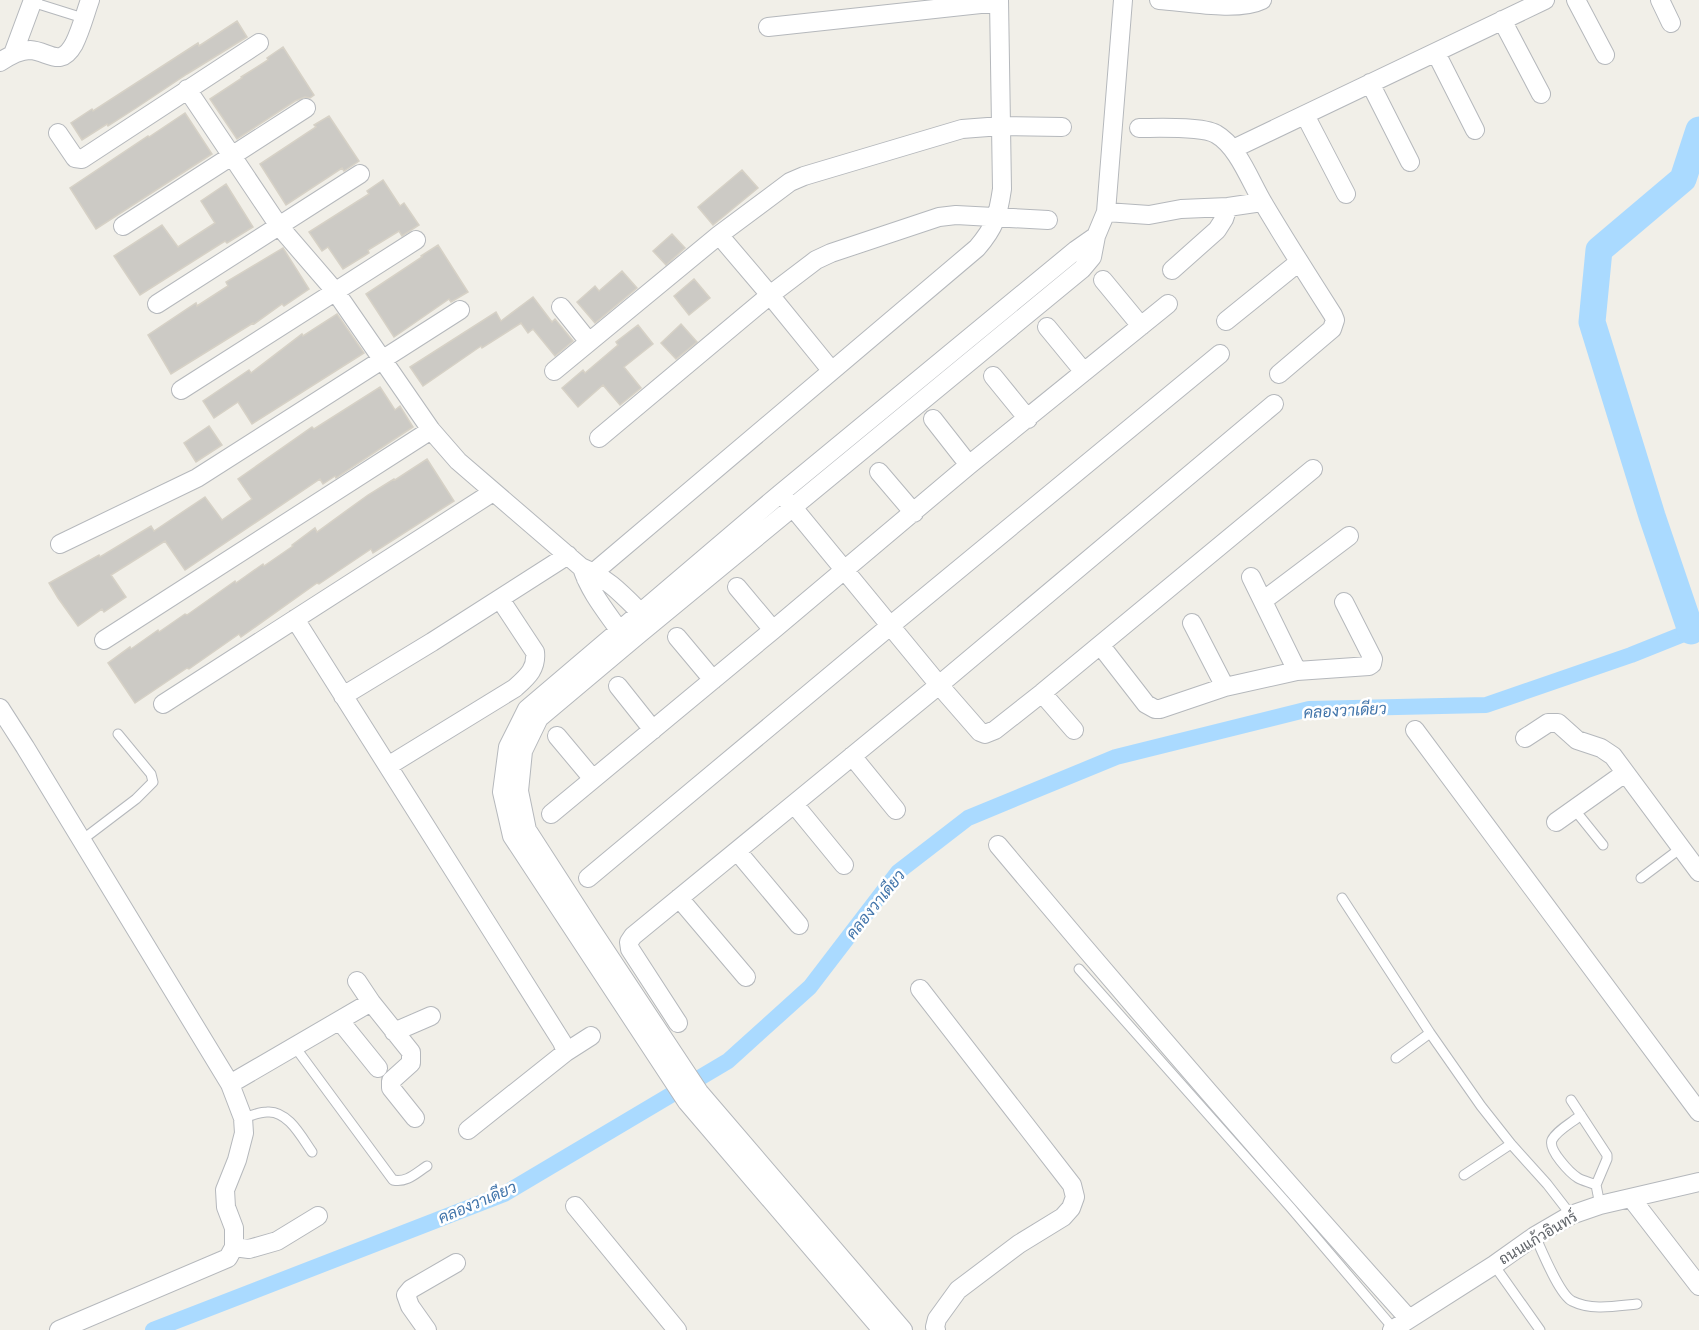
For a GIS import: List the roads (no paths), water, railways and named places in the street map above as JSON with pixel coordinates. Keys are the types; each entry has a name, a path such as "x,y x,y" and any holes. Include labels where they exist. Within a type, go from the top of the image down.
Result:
{"street":[{"path":"6,58 30,50 55,58 63,56 74,44 90,0"},
{"path":"903,1330 853,1283 691,1095 584,933 512,836 502,792 508,747 527,709 787,500 1076,250 1096,236 1106,212 1122,0"},
{"path":"1159,0 1241,3 1255,3 1262,0"},
{"path":"1233,149 1545,0"},
{"path":"1576,0 1605,55"},
{"path":"1660,0 1671,23"},
{"path":"6,58 32,1"},
{"path":"343,696 500,598 582,568 831,370 977,248 989,234 997,216 1002,189 999,1 768,27"},
{"path":"1502,20 1540,94"},
{"path":"58,133 75,158 82,159 259,43"},
{"path":"1436,52 1475,130"},
{"path":"1370,83 1410,162"},
{"path":"187,89 279,226 335,291 431,430 458,461 582,568 614,586 632,624"},
{"path":"123,226 306,108"},
{"path":"1305,115 1346,194"},
{"path":"554,371 719,235 790,182 962,129 1001,126 1062,127"},
{"path":"1139,128 1203,130 1215,133 1233,149 1262,202 1333,315 1335,320 1332,329 1279,374"},
{"path":"157,304 360,174"},
{"path":"1106,212 1149,215 1181,209 1228,207 1262,202"},
{"path":"1172,270 1217,230 1228,207"},
{"path":"599,438 770,295 816,261 831,253 862,241 939,217 956,214 1048,220"},
{"path":"719,235 831,370"},
{"path":"182,390 416,240"},
{"path":"1226,321 1299,262"},
{"path":"1104,280 1141,326"},
{"path":"551,814 969,465 1168,304"},
{"path":"561,308 589,342"},
{"path":"60,544 197,478 460,310"},
{"path":"1047,327 1084,372"},
{"path":"588,878 1220,354"},
{"path":"993,376 1028,418"},
{"path":"678,1023 630,949 629,942 633,936 939,685 1274,404"},
{"path":"933,419 969,465"},
{"path":"104,640 431,430"},
{"path":"787,500 939,685 980,732 985,734 995,730 1101,646 1313,469"},
{"path":"879,472 914,513"},
{"path":"163,704 493,492"},
{"path":"1264,600 1349,536"},
{"path":"582,568 598,602 632,624"},
{"path":"1251,577 1297,671"},
{"path":"737,587 773,630"},
{"path":"388,766 508,693 535,666 535,652 500,598"},
{"path":"1101,646 1146,704 1160,709 1225,687 1297,671 1365,667 1372,664 1373,659 1344,602"},
{"path":"295,619 562,1042 566,1052"},
{"path":"1192,624 1225,687"},
{"path":"677,637 713,680"},
{"path":"618,687 653,730"},
{"path":"1042,693 1074,730"},
{"path":"0,708 230,1084 243,1118 244,1133 225,1190 226,1207 234,1228 234,1247 228,1258 59,1330"},
{"path":"1525,738 1548,723 1558,723 1577,740 1601,748 1613,756 1699,872"},
{"path":"1415,730 1699,1112"},
{"path":"557,736 593,779"},
{"path":"852,756 896,810"},
{"path":"1556,822 1625,773"},
{"path":"794,804 844,865"},
{"path":"998,844 1291,1187 1398,1326"},
{"path":"737,850 799,925"},
{"path":"679,898 746,976"},
{"path":"357,981 370,1002 411,1052 411,1063 391,1081 391,1088 415,1118"},
{"path":"920,990 1072,1185 1075,1197 1071,1209 1064,1217 1018,1244 958,1290 937,1319 936,1330"},
{"path":"230,1084 370,1002"},
{"path":"394,1032 431,1016"},
{"path":"340,1021 378,1068"},
{"path":"468,1130 566,1052 591,1036"},
{"name":"ถนนแก้วอินทร์","path":"1398,1326 1571,1215 1600,1205 1699,1182"},
{"path":"1630,1198 1699,1286"},
{"path":"575,1206 677,1330"},
{"path":"234,1247 249,1249 277,1241 318,1216"},
{"path":"427,1330 410,1306 406,1295 411,1289 456,1263"},
{"path":"853,1283 882,1330"}],"lane":[{"path":"32,1 84,18"},
{"path":"82,840 136,800 153,782 151,774 118,734"},
{"path":"1574,809 1602,845"},
{"path":"1641,878 1681,848"},
{"path":"1342,898 1430,1033 1481,1106 1571,1215"},
{"path":"1079,969 1398,1326"},
{"path":"1396,1058 1430,1033"},
{"path":"295,1047 393,1180 400,1182 427,1166"},
{"path":"1571,1100 1607,1155 1596,1185 1600,1205"},
{"path":"243,1118 267,1111 279,1113 290,1122 312,1152"},
{"path":"1581,1115 1553,1139 1551,1146 1570,1171 1579,1178 1596,1185"},
{"path":"1464,1175 1511,1144"},
{"path":"1535,1236 1561,1291 1570,1300 1600,1307 1637,1304"},
{"path":"1494,1265 1540,1330"}],"waterway":[{"path":"1691,631 1652,516 1592,322 1599,250 1683,179 1699,130"},
{"name":"คลองวาเดียว","path":"153,1330 504,1194 728,1061 810,987 898,872 968,818 1116,757 1309,709 1486,705 1699,630"}]}
